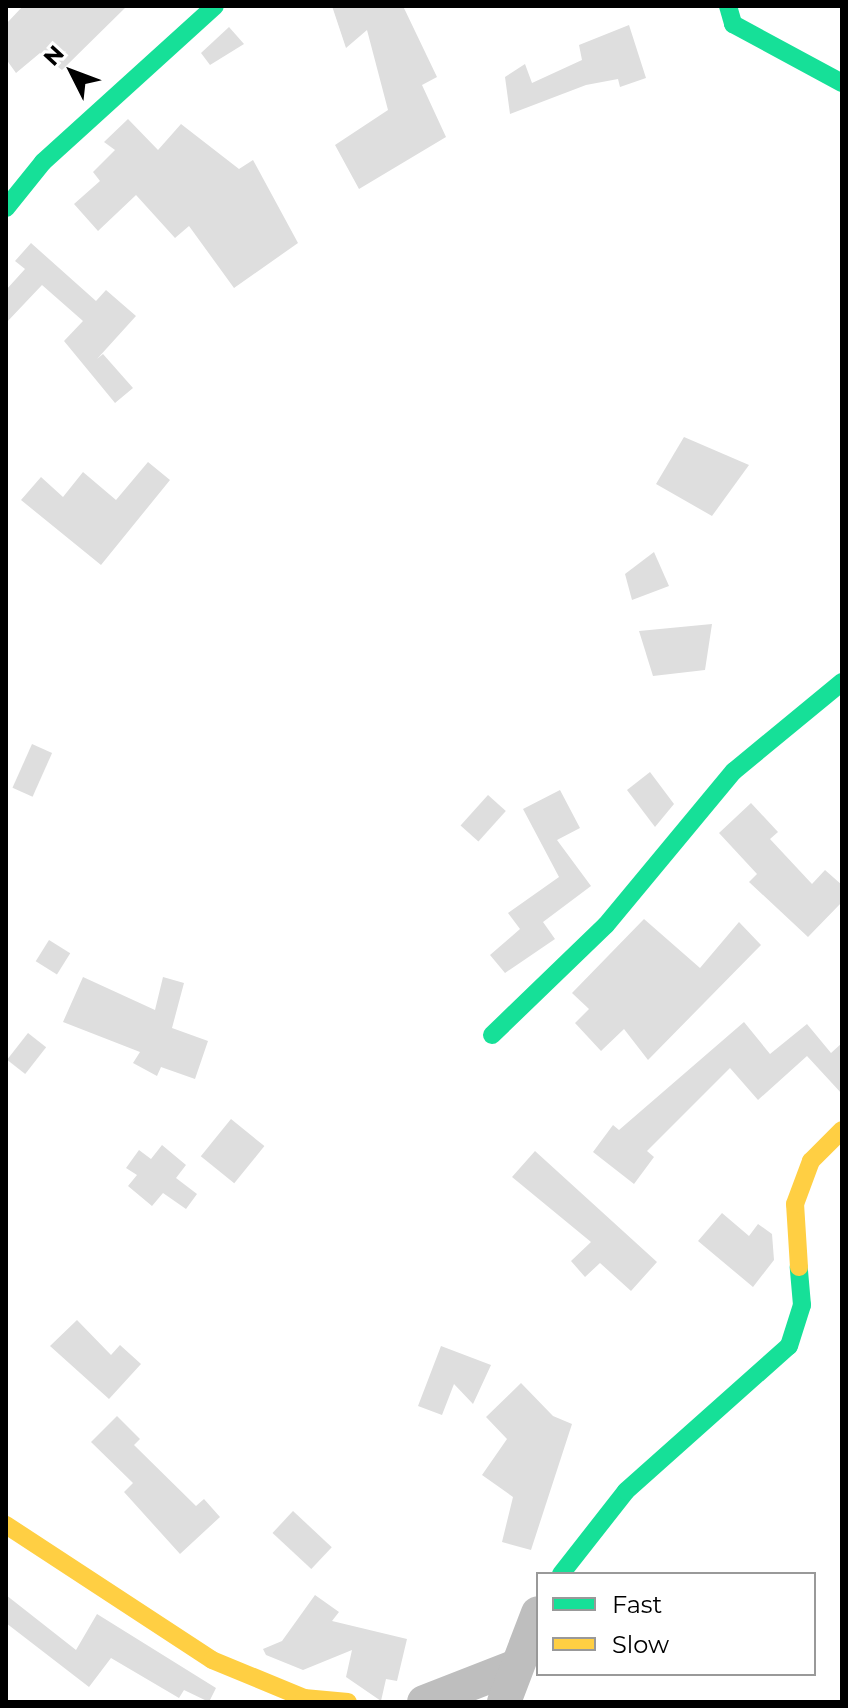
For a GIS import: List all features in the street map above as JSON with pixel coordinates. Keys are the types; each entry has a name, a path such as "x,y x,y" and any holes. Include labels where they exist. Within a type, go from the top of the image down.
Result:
{"street":[{"path":"6,208 43,162 215,6"},
{"path":"728,6 733,24 842,83"},
{"path":"492,1035 606,925 734,771 842,682"},
{"path":"563,1572 626,1491 789,1346 802,1305 795,1204 811,1161 842,1130"},
{"path":"6,1525 212,1660 304,1698 348,1702"},
{"path":"504,1702 514,1667 536,1618"},
{"path":"424,1702 514,1667"}],"building":[{"path":"23,6 127,6 62,70 40,53 16,73 6,59 6,24"},
{"path":"332,6 403,6 437,77 422,85 446,137 359,189 335,145 388,110 367,30 346,48"},
{"path":"629,25 646,78 620,87 618,79 586,85 510,114 505,77 525,64 532,83 582,60 579,45"},
{"path":"229,27 244,44 210,65 201,53"},
{"path":"128,119 158,150 181,124 239,169 253,160 298,243 234,288 189,226 175,238 136,195 98,231 74,204 100,181 93,172 115,150 104,142"},
{"path":"31,243 96,301 106,290 136,316 97,359 103,354 133,388 115,403 64,341 83,321 42,285 6,323 6,290 25,269 15,261"},
{"path":"684,437 749,465 712,516 656,484"},
{"path":"148,462 170,480 101,565 21,500 41,477 63,497 83,472 116,500"},
{"path":"654,552 669,586 632,600 625,574"},
{"path":"712,624 705,670 653,676 639,631"},
{"path":"32,744 52,753 33,797 12,788"},
{"path":"650,772 674,804 655,827 627,790"},
{"path":"560,790 580,828 557,840 591,886 543,922 555,939 505,973 490,955 520,929 508,913 559,877 523,809"},
{"path":"488,795 506,811 478,842 461,825"},
{"path":"751,803 778,832 770,839 812,884 825,870 842,885 842,902 808,937 749,882 757,874 719,833"},
{"path":"644,919 700,968 739,922 761,945 648,1060 624,1029 601,1051 575,1023 589,1009 572,993"},
{"path":"49,940 70,953 57,974 36,961"},
{"path":"83,977 155,1010 163,977 184,983 172,1028 208,1041 195,1079 161,1067 157,1076 133,1063 140,1052 63,1022"},
{"path":"744,1022 770,1054 807,1024 831,1053 842,1043 842,1094 807,1056 758,1100 730,1068 647,1151 654,1157 634,1184 593,1152 613,1125 619,1130"},
{"path":"28,1033 46,1047 25,1074 7,1060"},
{"path":"231,1119 264,1146 234,1183 201,1156"},
{"path":"162,1145 186,1165 176,1178 197,1194 186,1209 163,1193 152,1206 128,1186 137,1175 126,1168 139,1150 151,1159"},
{"path":"535,1151 657,1262 631,1291 600,1263 585,1277 571,1261 591,1242 512,1177"},
{"path":"722,1213 749,1236 758,1224 772,1234 774,1260 753,1287 698,1241"},
{"path":"77,1320 111,1355 120,1345 141,1364 109,1399 50,1346"},
{"path":"441,1346 491,1365 473,1404 454,1384 442,1415 418,1406"},
{"path":"521,1383 553,1416 572,1424 531,1550 502,1542 513,1497 482,1475 507,1439 486,1417"},
{"path":"117,1416 140,1439 134,1445 196,1506 204,1499 220,1517 180,1554 124,1492 133,1483 91,1442"},
{"path":"293,1511 332,1547 311,1569 273,1533"},
{"path":"6,1595 76,1650 97,1614 216,1688 209,1702 184,1690 179,1698 111,1658 89,1687 6,1623"},
{"path":"315,1595 339,1612 332,1621 407,1639 397,1681 386,1679 381,1701 346,1677 352,1650 303,1670 266,1655 263,1649 282,1641"}],"traffic: fast":[{"path":"6,208 43,162 215,6"},
{"path":"728,6 733,24 842,83"},
{"path":"492,1035 606,925 734,771 842,682"},
{"path":"563,1572 626,1491 789,1346 802,1305 799,1267"}],"traffic: slow":[{"path":"799,1267 795,1204 811,1161 842,1130"},
{"path":"6,1525 212,1660 304,1698 348,1702"}]}
